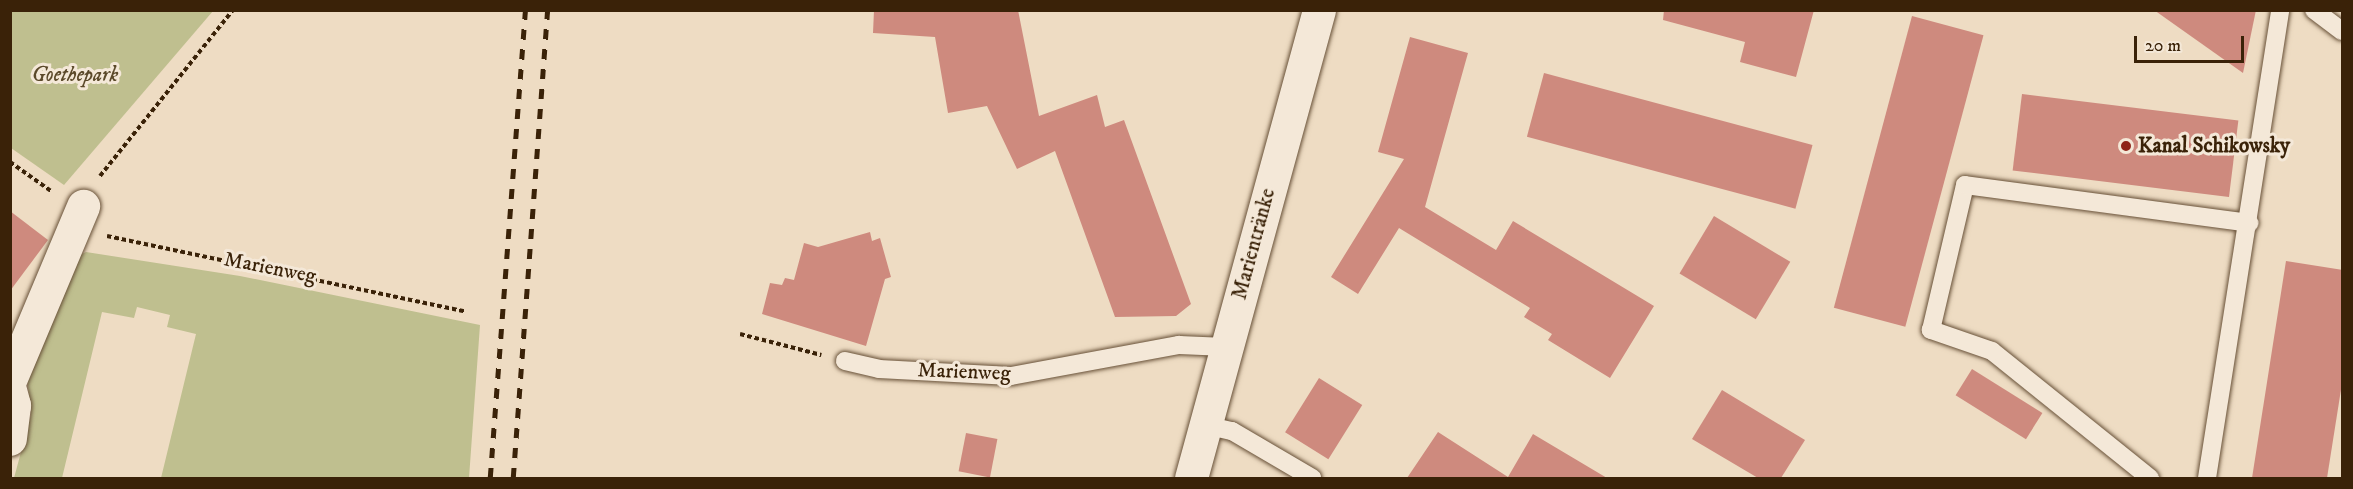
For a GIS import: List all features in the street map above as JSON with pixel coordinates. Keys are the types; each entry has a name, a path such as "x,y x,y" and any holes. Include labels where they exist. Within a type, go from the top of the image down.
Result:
{"street":[{"name":"Marientränke","path":"1191,478 1319,10"},
{"path":"10,380 80,217"},
{"path":"10,390 14,405 10,439"}],"lane":[{"path":"2207,478 2249,223 2280,10"},
{"path":"2314,10 2343,31"},
{"path":"2150,478 1992,351 1931,330 1965,184 2249,223"},
{"name":"Marienweg","path":"845,361 879,369 1011,376 1179,345 1226,347"},
{"path":"1205,425 1232,430 1312,478"}],"path":[{"path":"80,217 103,171 233,10"},
{"name":"Marienweg","path":"10,162 60,197 80,217 133,244 230,259 464,311"},
{"path":"740,334 845,361"}],"green space":[{"name":"Goethepark","path":"11,10 213,11 64,185 11,148"},
{"path":"86,252 240,276 480,325 469,478 161,478 196,334 167,327 170,315 137,307 134,318 102,312 62,478 14,478 31,415 27,375 78,256"}],"building":[{"path":"874,10 1018,10 1039,116 1097,95 1105,127 1124,120 1191,304 1176,316 1115,317 1055,151 1017,169 987,106 948,113 935,37 873,33"},
{"path":"1664,10 1814,10 1796,77 1740,62 1745,42 1663,20"},
{"path":"2154,10 2256,10 2243,73"},
{"path":"1912,16 1983,35 1905,327 1834,308"},
{"path":"1410,37 1468,53 1425,207 1496,250 1513,221 1654,306 1610,378 1548,340 1552,334 1524,317 1530,308 1399,228 1358,294 1331,277 1404,159 1378,152"},
{"path":"1544,73 1813,145 1795,209 1527,137"},
{"name":"Kanal Schikowsky","path":"2022,94 2238,121 2229,197 2013,170"},
{"path":"10,211 48,240 10,291"},
{"path":"1714,216 1790,262 1756,319 1679,273"},
{"path":"870,232 872,241 880,238 891,277 885,279 866,346 762,314 770,283 782,285 785,278 794,280 804,243 818,247"},
{"path":"2286,261 2343,270 2343,377 2327,478 2252,478"},
{"path":"1972,369 2042,413 2026,439 1956,395"},
{"path":"1319,378 1362,405 1328,459 1285,432"},
{"path":"1722,390 1805,440 1781,478 1758,478 1692,439"},
{"path":"1438,432 1508,477 1533,434 1607,478 1407,478"},
{"path":"966,433 997,439 990,477 959,471"}],"railway":[{"path":"490,478 525,10"},
{"path":"513,478 547,10"}],"place":[{"name":"Kanal Schikowsky","path":"2126,146"}]}
